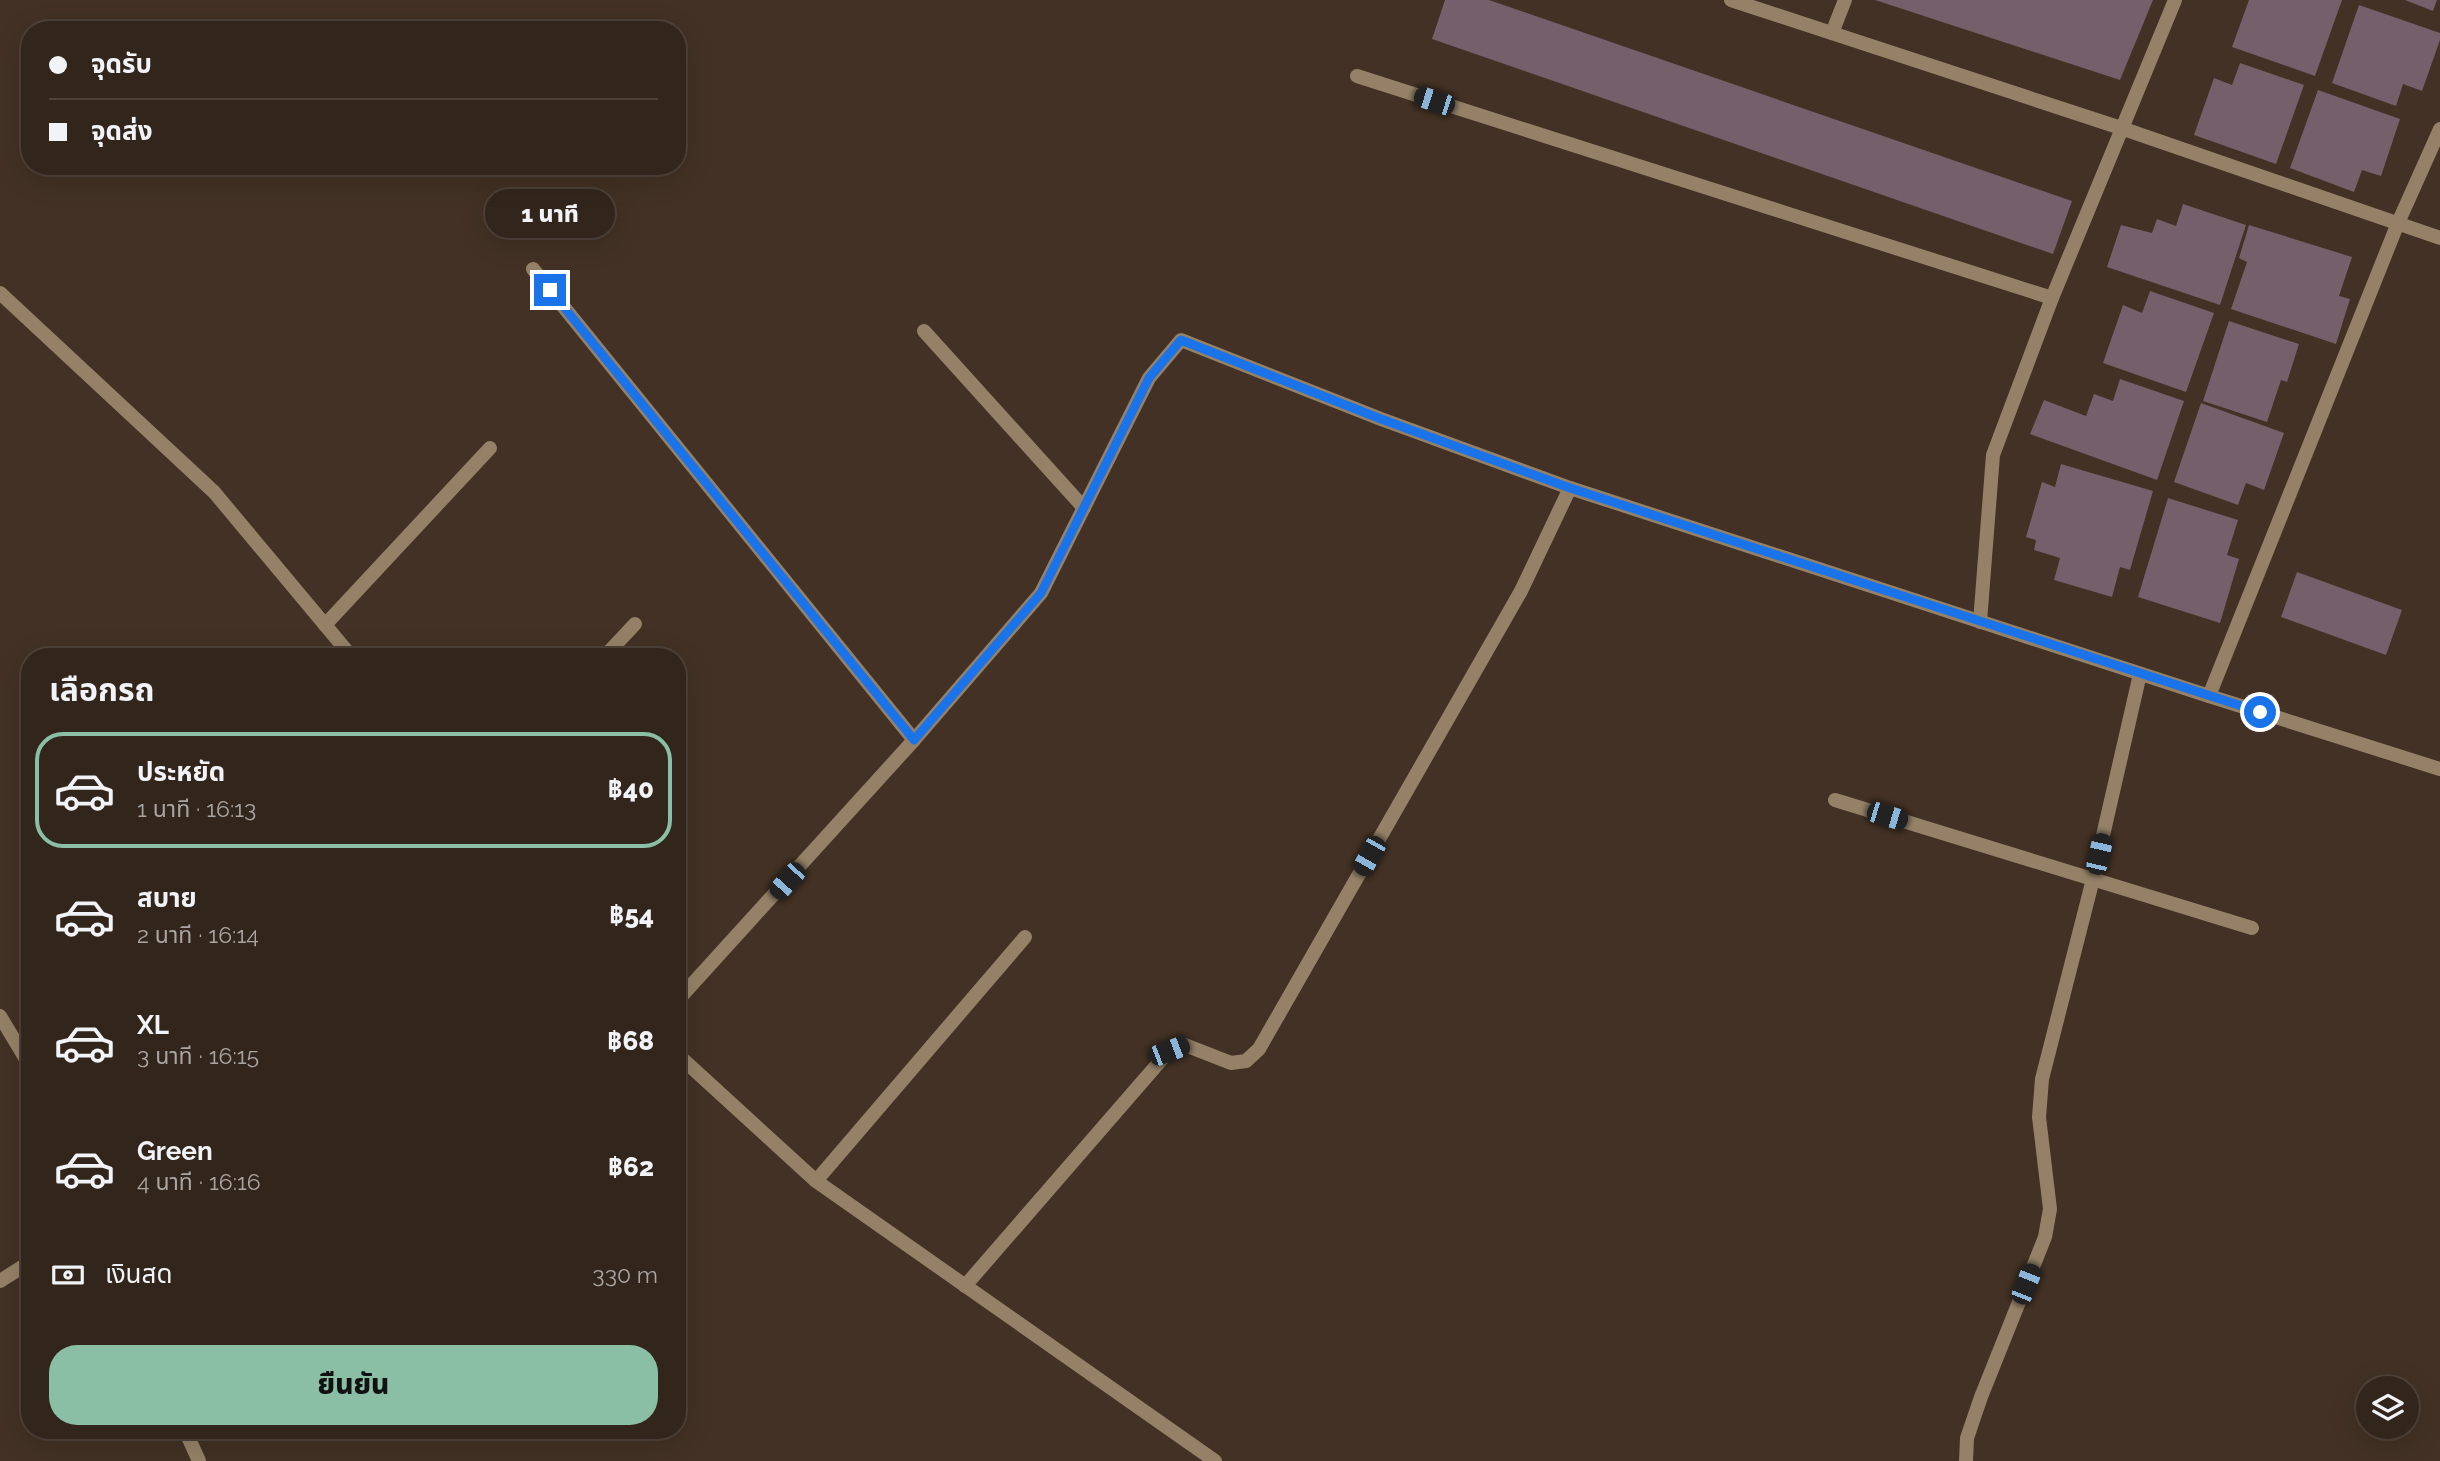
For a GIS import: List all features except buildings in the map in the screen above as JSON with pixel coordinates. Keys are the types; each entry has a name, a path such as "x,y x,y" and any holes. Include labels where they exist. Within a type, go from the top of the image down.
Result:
{"street":[{"path":"1731,0 2121,128 2440,238"},
{"path":"1832,33 1845,0"},
{"path":"1980,622 1993,455 2052,298 2175,0"},
{"path":"1357,76 2052,298"},
{"path":"2209,696 2398,223 2440,129"},
{"path":"533,269 914,740"},
{"path":"0,293 214,492 344,648"},
{"path":"924,331 1084,508"},
{"path":"686,991 914,740 1041,593 1149,378 1181,340 1381,419 1570,488 2440,769"},
{"path":"325,625 490,448"},
{"path":"965,1286 1169,1051 1185,1045 1231,1063 1246,1061 1259,1049 1521,591 1570,488"},
{"path":"612,648 635,624"},
{"path":"1966,1461 1967,1438 1981,1397 2045,1237 2050,1209 2039,1117 2042,1079 2093,880 2140,674"},
{"path":"1835,800 2252,928"},
{"path":"816,1181 1025,937"},
{"path":"0,1016 21,1051"},
{"path":"686,1062 816,1181 1215,1461"},
{"path":"0,1281 21,1268"},
{"path":"189,1439 199,1461"}],"route":[{"path":"550,290 914,740 1041,593 1149,378 1181,340 1381,419 1570,488 2260,712"}]}
